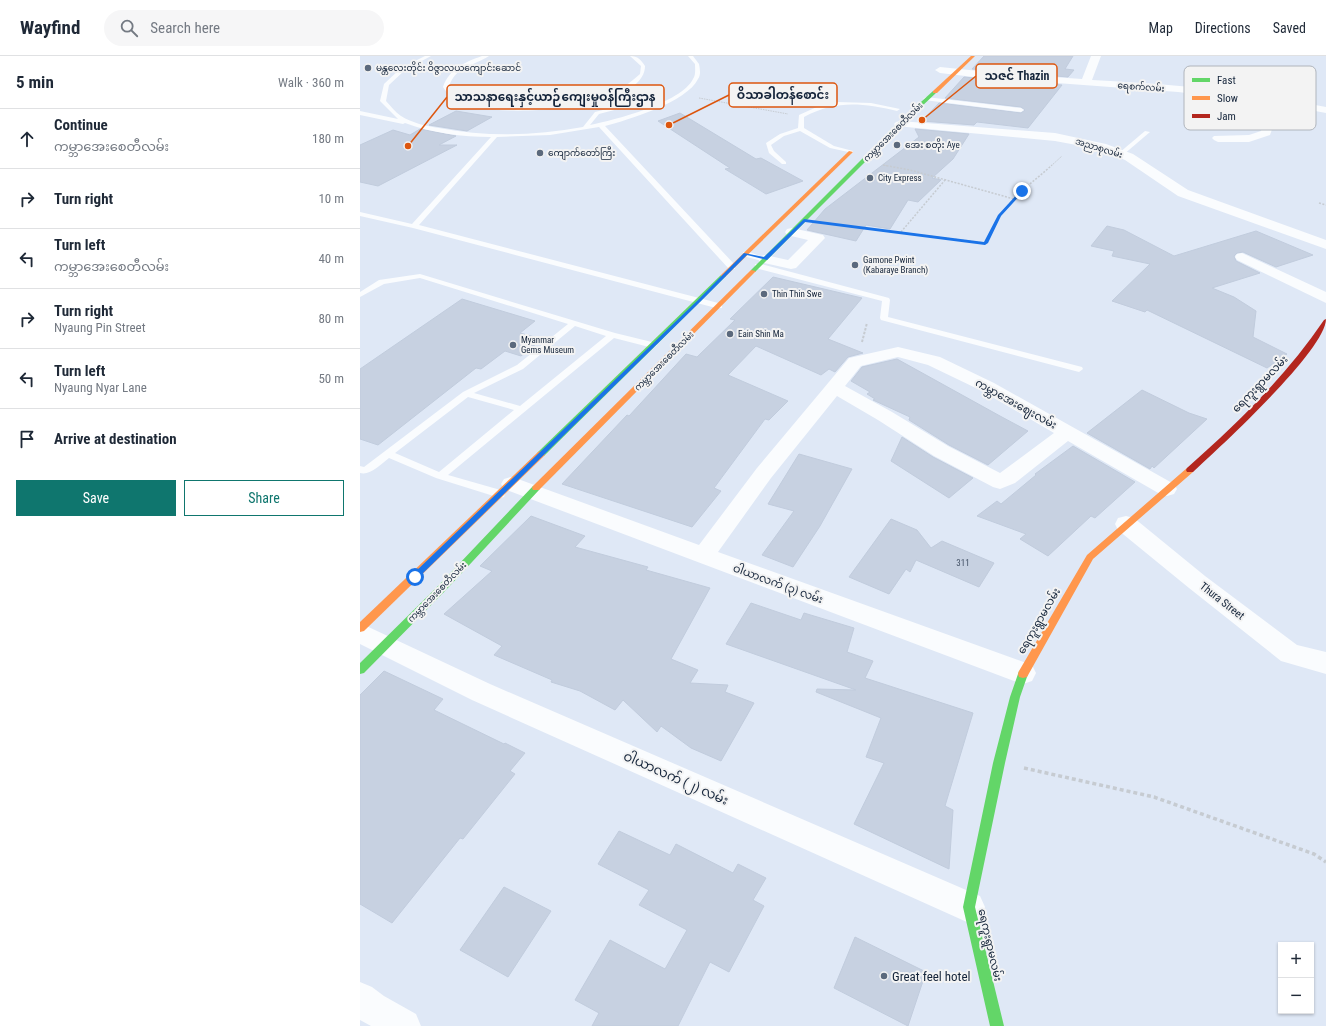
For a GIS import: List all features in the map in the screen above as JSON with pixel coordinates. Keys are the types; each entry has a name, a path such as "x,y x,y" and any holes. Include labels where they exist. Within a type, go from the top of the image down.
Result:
{"main road":[{"name":"ကမ္ဘာအေးစေတီလမ်း","path":"360,670 386,645 438,586 900,124 973,56"},
{"path":"937,72 950,61"},
{"name":"ကမ္ဘာအေးစေတီလမ်း","path":"888,118 900,106"},
{"name":"ကမ္ဘာအေးစေတီလမ်း","path":"360,628 418,578 505,489 854,150"},
{"name":"ရေကူးရွာမလမ်း","path":"992,1024 969,907 999,763 1015,697 1023,674 1090,557 1209,453 1286,377 1313,343 1326,321"}],"street":[{"path":"1086,83 1096,56"},
{"name":"ရေစက်လမ်း","path":"937,72 956,72 1184,90"},
{"name":"ရေစက်လမ်း","path":"1316,108 1326,110"},
{"name":"အညာစုလမ်း","path":"900,124 997,131 1055,137 1077,141 1130,158 1165,183 1183,193 1326,245"},
{"path":"1218,138 1250,139 1259,136 1266,132 1267,130"},
{"path":"762,263 791,265 818,238 792,232"},
{"path":"1242,257 1326,298"},
{"name":"ကမ္ဘာအေးဈေးလမ်း","path":"855,362 898,352 934,361 988,387 1167,489"},
{"path":"703,556 764,473 855,362"},
{"path":"835,388 886,416 941,451 1000,482 1008,478 1067,432"},
{"name":"ဝါယာလက် (၃) လမ်း","path":"505,489 533,491 703,556 1023,674"},
{"name":"Thura Street","path":"1126,524 1197,582 1290,654 1326,663"},
{"name":"ဝါယာလက် (၂) လမ်း","path":"360,633 488,695 969,907"},
{"path":"360,999 372,1008 404,1026"}],"lane":[{"path":"428,128 398,116 383,101 386,85 403,69 429,56"},
{"path":"487,56 468,63 451,75 448,79 446,87 452,95 463,102 481,107 529,110 582,104 605,98 623,90 636,82 642,74 643,66 632,56"},
{"path":"360,113 459,134 495,136 549,133 584,128 601,125 648,112 680,95 696,79 697,64 690,56"},
{"path":"926,99 1021,110"},
{"path":"584,128 597,113 638,103"},
{"path":"801,129 801,116 826,105 875,104 900,106"},
{"path":"601,125 732,267"},
{"path":"784,163 771,152 768,144 782,135 801,129 832,147 854,150"},
{"path":"1121,154 1147,132"},
{"path":"414,226 495,136"},
{"path":"360,214 414,226 719,306"},
{"path":"746,254 762,263 886,300 884,318 1079,369"},
{"path":"360,295 382,282 420,276 574,323 653,345"},
{"path":"360,469 365,471 466,394 520,367 574,323"},
{"path":"440,476 612,334"},
{"path":"466,394 521,409"},
{"path":"388,454 440,476 505,489"}],"path":[{"path":"680,95 801,116"},
{"path":"804,220 985,243 999,216 1014,199 1047,172 1077,141"},
{"path":"863,162 910,170 1014,199"},
{"path":"900,232 945,180"},
{"path":"1319,203 1326,205"},
{"path":"855,362 866,331 872,297"},
{"path":"999,763 1154,797 1314,854 1326,862"}],"building":[{"path":"984,56 1073,56 1065,69 1074,70 1068,77 972,69"},
{"path":"964,77 1062,85 1028,128 977,122 974,125 922,121 939,103 1021,113 1025,110 1021,107 945,98"},
{"path":"456,111 492,117 467,131 429,125"},
{"path":"680,113 756,159 761,158 803,181 766,194 725,169 730,168 658,121"},
{"path":"420,129 456,136 439,145 457,145 378,186 360,182 360,145 393,130 410,135"},
{"path":"915,129 969,134 953,159 932,178 941,180 918,202 908,200 890,229 866,225 856,241 807,230 825,209 919,137"},
{"path":"1107,226 1124,230 1174,256 1256,231 1313,255 1276,267 1243,252 1237,253 1234,256 1236,261 1260,273 1212,288 1234,297 1256,311 1253,337 1287,354 1267,368 1147,310 1145,312 1112,301 1150,264 1112,256 1114,251 1091,246"},
{"path":"773,277 862,298 828,339 863,353 848,357 835,372 829,369 821,375 756,346 728,375 788,401 769,420 765,419 714,488 721,491 692,527 562,484 627,415 629,416 686,354 697,357 735,320 730,319"},
{"path":"462,299 535,321 520,333 542,339 521,356 505,351 481,369 476,368 378,445 360,439 360,369"},
{"path":"897,359 1028,431 988,465 949,445 909,420 910,417 873,400 875,399 867,394 870,392 851,381 862,367"},
{"path":"1142,390 1189,413 1207,419 1154,468 1152,466 1150,469 1087,433"},
{"path":"902,437 933,457 973,478 949,498 891,461"},
{"path":"1073,446 1135,482 1095,518 1091,516 1048,556 1020,539 1026,534 977,516 997,501 1001,504 1036,475 1035,474"},
{"path":"799,454 852,469 820,526 793,567 762,555 794,511 768,504"},
{"path":"531,516 585,536 575,547 648,567 646,570 710,588 671,659 698,670 690,683 728,685 725,692 754,703 721,761 691,748 661,726 657,732 623,700 615,710 580,691 551,682 552,680 494,655 502,646 444,614 492,571 480,566"},
{"path":"891,519 917,530 931,548 942,541 994,563 979,587 916,560 910,572 906,569 889,594 849,577"},
{"path":"751,603 801,620 804,613 854,628 847,652 873,661 865,678 973,713 945,806 953,810 949,869 854,824 884,763 866,757 881,718 816,692 817,689 856,690 726,644"},
{"path":"384,671 443,699 434,710 525,753 510,771 515,774 463,839 460,838 392,923 360,904 360,695"},
{"path":"619,831 670,855 676,844 733,873 738,864 766,878 753,900 764,906 729,972 710,962 678,1026 592,1026 599,1013 575,1000 610,940 665,969 687,930 639,905 649,890 598,864"},
{"path":"504,887 551,911 508,977 460,950"},
{"path":"855,937 926,972 908,1026 834,988"}],"traffic: fast":[{"path":"753,271 900,124 935,92"},
{"path":"541,454 723,276"},
{"path":"360,670 442,588 536,488"},
{"path":"997,1026 969,907 999,763 1015,697 1023,674"}],"traffic: slow":[{"path":"935,92 973,56"},
{"path":"723,276 851,152"},
{"path":"536,488 753,271"},
{"path":"360,628 541,454"},
{"path":"1023,674 1090,557 1190,470"}],"traffic: jam":[{"path":"1190,470 1234,429 1280,382 1300,359 1326,321"}],"place":[{"name":"မန္တလေးတိုင်း ဝိဇ္ဇာလယကျောင်းဆောင်","path":"368,68"},
{"name":"သဇင် Thazin","path":"922,120"},
{"name":"ဝိသာခါတန်စောင်း","path":"669,125"},
{"name":"အေး စတိုး Aye","path":"897,145"},
{"name":"သာသနာရေးနှင့်ယာဉ်ကျေးမှုဝန်ကြီးဌာန","path":"408,146"},
{"name":"ကျောက်တော်ကြီး","path":"540,153"},
{"name":"City Express","path":"870,178"},
{"name":"Gamone Pwint (Kabaraye Branch)","path":"855,265"},
{"name":"Thin Thin Swe","path":"764,294"},
{"name":"Eain Shin Ma","path":"730,334"},
{"name":"Myanmar Gems Museum","path":"513,345"},
{"name":"Great feel hotel","path":"884,976"}],"route":[{"path":"415,577 746,254 765,259 804,220 847,227 985,243 999,216 1022,191"}]}
